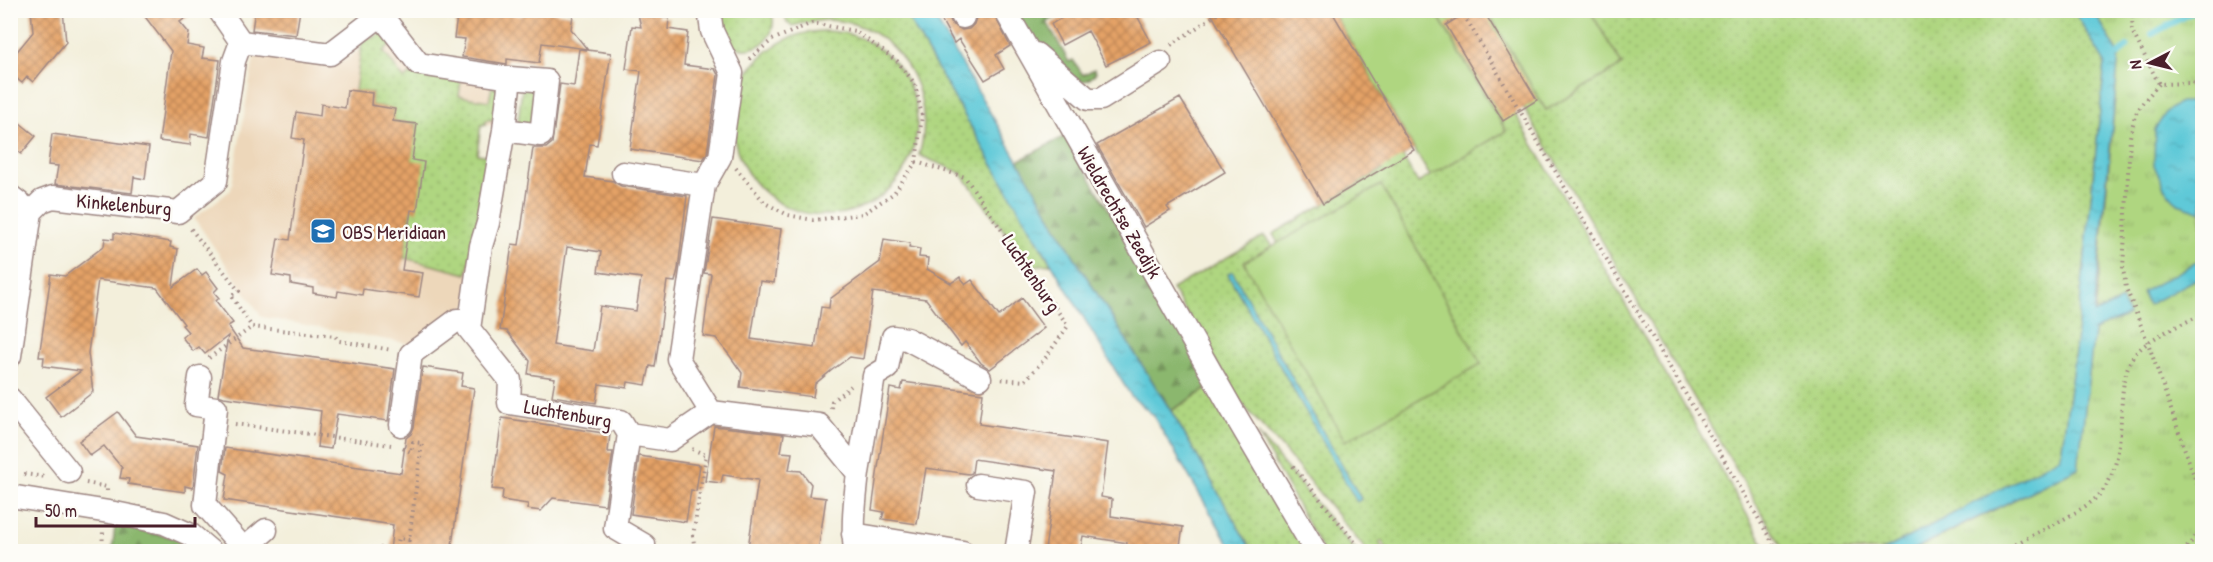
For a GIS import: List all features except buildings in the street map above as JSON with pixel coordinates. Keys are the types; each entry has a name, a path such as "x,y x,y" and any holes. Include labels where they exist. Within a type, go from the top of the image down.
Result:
{"street":[{"path":"219,10 241,42 330,54 382,13 419,64 510,78 547,81 541,135 504,130"},
{"path":"709,10 712,31 732,74 720,157 704,185 678,359 711,412"},
{"name":"Wieldrechtse Zeedijk","path":"1005,10 1234,413 1316,552"},
{"name":"Kinkelenburg","path":"31,212 42,201 53,197 178,212 216,181 234,62 241,42"},
{"path":"1024,44 1088,99 1101,99 1160,62"},
{"path":"401,425 411,354 458,320 470,320 481,246 488,224 504,130 510,78"},
{"path":"623,173 704,185"},
{"path":"10,196 31,212 11,355"},
{"name":"Luchtenburg","path":"470,320 469,329 510,380 509,404 621,421 629,434 669,440"},
{"path":"963,552 854,543 858,473 874,376 887,368 893,337 907,339 980,378"},
{"path":"200,377 196,405 216,408 205,505 243,550 266,530"},
{"path":"10,399 69,472"},
{"path":"669,440 711,412 819,425 858,473"},
{"path":"629,434 615,528 644,545 643,552"},
{"path":"978,485 1026,492 1016,552"},
{"path":"10,496 164,523 191,535 211,552"}],"path":[{"path":"1160,62 1173,43 1223,10"},
{"path":"1461,10 1778,552"},
{"path":"2133,10 2132,31 2159,84"},
{"path":"720,157 740,171 765,203 788,215 813,220 863,214 894,193 916,162 922,116 915,84 897,61 855,31 812,23 772,40 732,74"},
{"path":"2202,86 2192,83 2159,84 2135,116 2130,138 2123,268 2126,288 2148,343 2202,499"},
{"name":"Luchtenburg","path":"916,162 965,177 1068,326 1025,381 980,378"},
{"path":"178,212 239,291 231,295 252,327"},
{"path":"2000,552 2091,502 2104,488 2115,469 2127,371 2134,356 2148,343 2202,314"},
{"path":"200,377 203,362 252,327 335,336 339,341 411,354"},
{"path":"828,435 832,400 867,375 874,376"},
{"path":"214,422 397,446 411,452 413,442 422,443 409,540 399,538 397,548 347,552"},
{"path":"669,440 706,455 693,537 695,552"},
{"path":"1291,464 1363,552"},
{"path":"2183,552 2202,529"}],"shaded area":[{"path":"389,28 418,70 507,84 468,304 410,344 262,317 194,218 231,190 255,52 344,61","holes":["481,124 495,126 491,156 477,154"]}],"green space":[{"path":"789,10 904,11 1051,264 1030,266 961,173 919,155 923,131 922,108 917,85 906,65 892,47 874,33 852,24 824,20 792,26 787,23 785,16"},
{"path":"721,11 771,11 773,22 771,33 757,46 748,49 739,48 730,43 724,33 720,17"},
{"path":"1011,11 1069,11 1047,22 1069,62 1073,60 1083,75 1094,69 1096,72 1094,75 1088,80 1078,82 1042,50"},
{"path":"1332,11 1435,11 1506,131 1430,176"},
{"path":"1435,11 1456,11 1768,551 1388,552 1382,541 1379,542 1384,551 1367,551 1283,449 1240,402 1172,289 1264,236 1272,246 1245,262 1481,364 1381,185 1278,243 1273,234 1382,170 1305,36 1399,150 1418,183 1506,131","holes":["1232,272 1361,499 1357,501 1228,274"]},
{"path":"1467,11 1487,11 1546,110 1622,65 1590,11 2074,11 2105,62 2076,344 2059,459 1882,551 1784,551"},
{"path":"1487,11 1590,11 1622,65 1546,110"},
{"path":"2094,11 2202,11 2202,551 1910,552 2078,468 2094,330 2119,54"},
{"path":"825,31 860,38 890,58 910,88 917,123 910,158 890,188 860,208 825,215 790,208 760,188 740,158 733,123 740,88 760,58 790,38"},
{"path":"386,32 394,43 383,51 404,79 414,72 461,81 459,96 489,101 492,86 503,89 499,120 486,120 485,125 481,125 477,154 491,156 490,172 483,178 480,211 467,274 404,258 411,210 411,160 417,124 393,121 394,109 371,105 372,93 355,91 362,42"},
{"path":"522,88 538,90 533,126 518,123"},
{"path":"1065,136 1213,385 1171,411 1079,265 1018,161"},
{"path":"1381,185 1481,364 1345,441 1244,262"},
{"path":"1213,385 1310,551 1252,551 1171,411"},
{"path":"1258,434 1356,551 1323,551"},
{"path":"115,526 178,538 204,552 112,552"}],"water":[{"path":"904,11 931,11 1079,265 1171,411 1252,551 1233,551 1153,415 1131,396"},
{"path":"2074,11 2094,11 2119,54 2094,314 2122,300 2128,315 2094,330 2078,468 1910,551 1882,551 2059,458 2076,344 2105,63"},
{"path":"2180,102 2202,102 2202,212 2178,204 2164,188 2154,165 2155,129 2167,111"},
{"path":"2202,259 2202,276 2148,305 2142,292"},
{"path":"1232,271 1361,499 1357,502 1228,274"}],"waterway":[{"path":"2152,34 2196,10"},
{"path":"2119,54 2127,47"}],"place":[{"name":"OBS Meridiaan","path":"323,231"}]}
